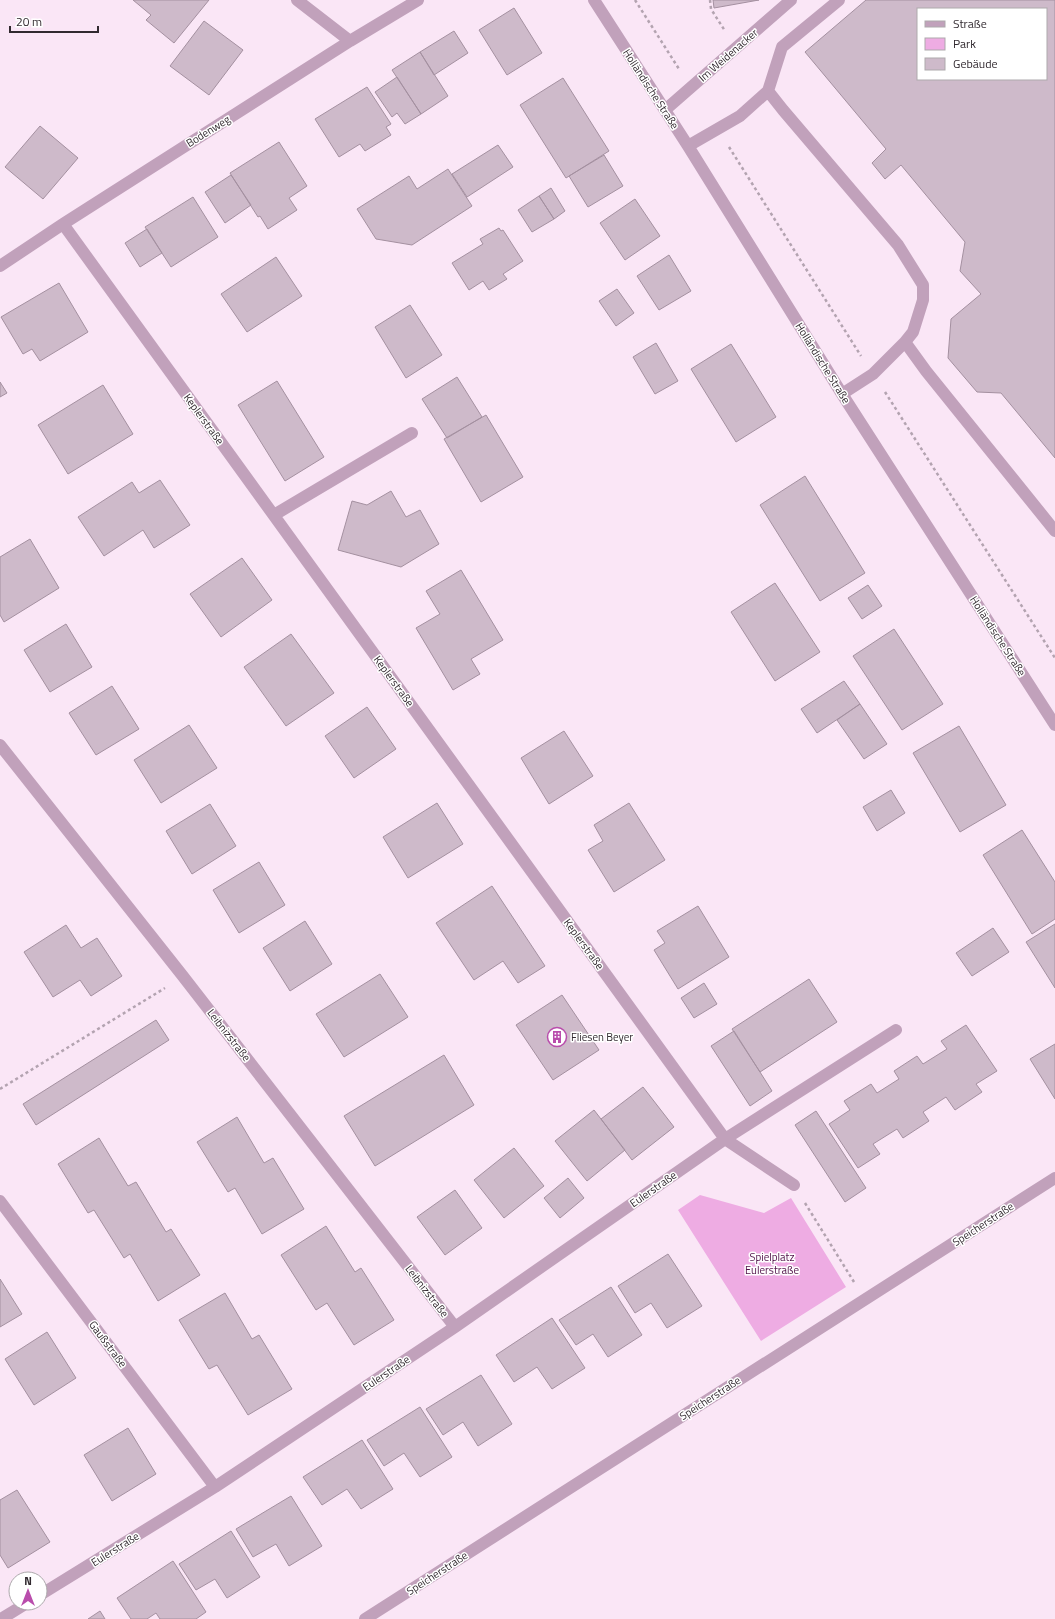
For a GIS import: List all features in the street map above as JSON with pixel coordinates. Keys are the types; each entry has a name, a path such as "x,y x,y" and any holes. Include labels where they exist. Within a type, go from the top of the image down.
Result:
{"street":[{"path":"297,0 350,41"},
{"name":"Bodenweg","path":"0,266 63,224 350,41 418,0"},
{"name":"Holländische Straße","path":"594,0 688,146 842,394 1055,725"},
{"name":"Im Weidenacker","path":"665,110 791,0"},
{"path":"688,146 740,116 768,91 782,47 839,0"},
{"path":"768,91 898,245 923,285 923,300 912,332 905,342 873,374 842,394"},
{"name":"Keplerstraße","path":"63,224 725,1139"},
{"path":"905,342 926,371 1055,531"},
{"path":"274,515 412,433"},
{"name":"Leibnizstraße","path":"0,745 182,975 455,1327"},
{"name":"Eulerstraße","path":"48,1590 215,1487 455,1327 725,1139 896,1030"},
{"path":"725,1139 794,1184"},
{"name":"Speicherstraße","path":"365,1619 1055,1178"},
{"name":"Gaußstraße","path":"0,1201 215,1487"},
{"path":"1,1619 14,1611"}],"path":[{"path":"635,0 691,87"},
{"path":"710,0 711,9 736,48"},
{"path":"717,129 1055,658"},
{"path":"0,1089 159,993 182,975"},
{"path":"794,1184 864,1300"}],"green space":[{"name":"Spielplatz Eulerstraße","path":"700,1195 764,1213 791,1198 846,1287 761,1341 678,1210"}],"building":[{"path":"133,0 209,0 174,43 146,20 151,15"},
{"path":"713,0 759,0 714,8"},
{"path":"866,0 1055,0 1055,458 1001,393 977,392 948,358 951,319 981,294 960,271 965,242 901,165 885,179 872,163 886,149 805,52"},
{"path":"514,8 542,53 507,75 479,30"},
{"path":"204,21 243,50 209,95 170,66"},
{"path":"454,31 468,53 434,75 420,52"},
{"path":"420,52 448,96 421,114 392,70"},
{"path":"397,77 421,114 405,124 397,113 392,117 375,92"},
{"path":"563,78 609,151 566,178 520,105"},
{"path":"367,87 391,124 386,127 391,135 365,151 360,144 339,157 315,119"},
{"path":"40,126 78,158 43,199 5,167"},
{"path":"279,142 307,186 289,198 297,210 268,229 260,216 258,217 230,173"},
{"path":"498,145 513,167 467,197 452,174"},
{"path":"604,155 623,186 588,207 569,176"},
{"path":"448,169 472,206 412,245 376,239 357,209 409,176 417,189"},
{"path":"231,175 251,205 225,223 205,192"},
{"path":"551,188 565,211 554,219 539,196"},
{"path":"539,196 554,219 532,232 518,210"},
{"path":"193,197 218,237 171,267 145,227"},
{"path":"635,199 660,236 625,260 600,223"},
{"path":"499,228 501,231 503,230 523,261 503,274 507,279 489,290 483,281 469,290 452,263 483,244 480,239"},
{"path":"147,229 162,253 140,267 125,243"},
{"path":"669,255 691,291 659,310 637,276"},
{"path":"276,257 302,296 247,332 221,294"},
{"path":"59,283 88,332 40,361 32,349 23,354 1,317"},
{"path":"617,289 634,313 616,326 599,301"},
{"path":"410,305 442,355 406,378 375,327"},
{"path":"656,343 678,381 655,394 633,357"},
{"path":"731,344 776,417 736,442 691,369"},
{"path":"457,377 482,417 447,438 422,399"},
{"path":"277,381 324,457 285,481 238,405"},
{"path":"0,382 7,393 0,397"},
{"path":"103,385 133,434 68,474 38,425"},
{"path":"486,415 523,477 481,502 444,439"},
{"path":"805,476 865,573 820,601 760,505"},
{"path":"160,480 190,525 154,548 143,530 104,556 78,517 132,482 139,493"},
{"path":"391,491 406,517 420,510 439,544 401,567 338,550 352,501 367,505"},
{"path":"30,539 59,588 4,622 0,615 0,557"},
{"path":"242,558 272,600 221,637 190,594"},
{"path":"461,570 503,640 471,659 480,674 453,690 416,628 440,614 426,591"},
{"path":"775,583 820,652 775,681 731,612"},
{"path":"868,585 882,606 862,619 848,598"},
{"path":"66,624 92,667 50,692 24,650"},
{"path":"894,629 943,704 902,730 853,656"},
{"path":"291,634 334,693 286,726 244,667"},
{"path":"844,681 860,704 817,733 801,709"},
{"path":"112,686 139,729 96,755 69,713"},
{"path":"860,704 887,744 864,759 837,720"},
{"path":"367,707 396,749 354,778 325,736"},
{"path":"189,725 217,768 161,803 134,760"},
{"path":"959,726 1006,805 960,832 913,753"},
{"path":"564,731 593,776 549,804 521,758"},
{"path":"891,790 905,813 877,831 863,807"},
{"path":"437,803 463,844 408,878 383,837"},
{"path":"629,803 665,860 614,892 588,850 603,841 594,825"},
{"path":"210,804 236,846 192,874 166,831"},
{"path":"1022,830 1055,882 1055,919 1032,934 983,855"},
{"path":"259,862 285,905 239,933 213,890"},
{"path":"492,886 545,966 518,983 503,961 474,980 436,923"},
{"path":"698,906 729,957 678,989 654,950 665,943 657,931"},
{"path":"305,921 332,964 290,991 263,948"},
{"path":"1055,924 1055,988 1026,942"},
{"path":"66,925 81,948 97,938 122,976 91,996 80,980 53,997 24,952"},
{"path":"993,928 1009,952 972,976 956,953"},
{"path":"380,974 408,1017 344,1057 316,1014"},
{"path":"809,979 837,1022 760,1072 732,1029"},
{"path":"704,983 717,1004 694,1018 681,998"},
{"name":"Fliesen Beyer","path":"562,995 599,1050 553,1080 516,1025"},
{"path":"156,1020 169,1040 36,1125 23,1104"},
{"path":"966,1025 997,1071 976,1084 982,1092 955,1110 946,1097 923,1112 929,1121 903,1138 897,1129 873,1144 880,1154 858,1168 829,1124 850,1110 844,1101 871,1084 877,1093 899,1079 894,1071 917,1056 923,1064 947,1049 941,1041"},
{"path":"734,1031 772,1091 750,1106 711,1046"},
{"path":"1055,1044 1055,1099 1030,1059"},
{"path":"444,1055 474,1105 375,1166 344,1116"},
{"path":"643,1087 674,1127 632,1160 601,1119"},
{"path":"594,1110 625,1150 587,1181 555,1141"},
{"path":"816,1111 866,1188 845,1202 795,1125"},
{"path":"237,1117 264,1163 273,1158 304,1209 262,1234 235,1188 228,1192 197,1142"},
{"path":"99,1138 128,1186 136,1182 166,1232 171,1229 200,1275 158,1301 130,1254 124,1258 94,1210 88,1213 58,1164"},
{"path":"514,1148 544,1186 504,1218 474,1180"},
{"path":"568,1178 584,1198 560,1218 544,1198"},
{"path":"455,1190 482,1228 445,1255 417,1217"},
{"path":"326,1226 355,1272 361,1268 394,1320 354,1345 327,1303 316,1310 281,1255"},
{"path":"668,1254 702,1306 667,1328 651,1303 635,1313 618,1286"},
{"path":"0,1279 22,1314 0,1327"},
{"path":"611,1287 642,1335 608,1357 593,1334 576,1345 559,1320"},
{"path":"225,1293 252,1339 259,1335 292,1389 248,1415 217,1365 209,1369 179,1320"},
{"path":"552,1318 585,1368 552,1389 537,1367 514,1382 496,1355"},
{"path":"47,1332 76,1378 34,1405 5,1359"},
{"path":"481,1375 512,1424 478,1446 463,1422 443,1435 426,1409"},
{"path":"420,1407 452,1457 420,1477 404,1453 384,1466 367,1440"},
{"path":"128,1428 156,1474 112,1501 84,1455"},
{"path":"362,1440 393,1489 361,1509 347,1489 322,1505 303,1477"},
{"path":"17,1490 50,1542 8,1568 0,1555 0,1500"},
{"path":"291,1496 322,1546 289,1566 276,1544 253,1557 236,1529"},
{"path":"231,1531 260,1577 227,1598 215,1579 196,1590 179,1564"},
{"path":"173,1561 206,1612 196,1619 160,1619 156,1613 147,1619 131,1619 117,1598"},
{"path":"100,1611 105,1619 88,1619"}],"place":[{"name":"Fliesen Beyer","path":"557,1037"}]}
